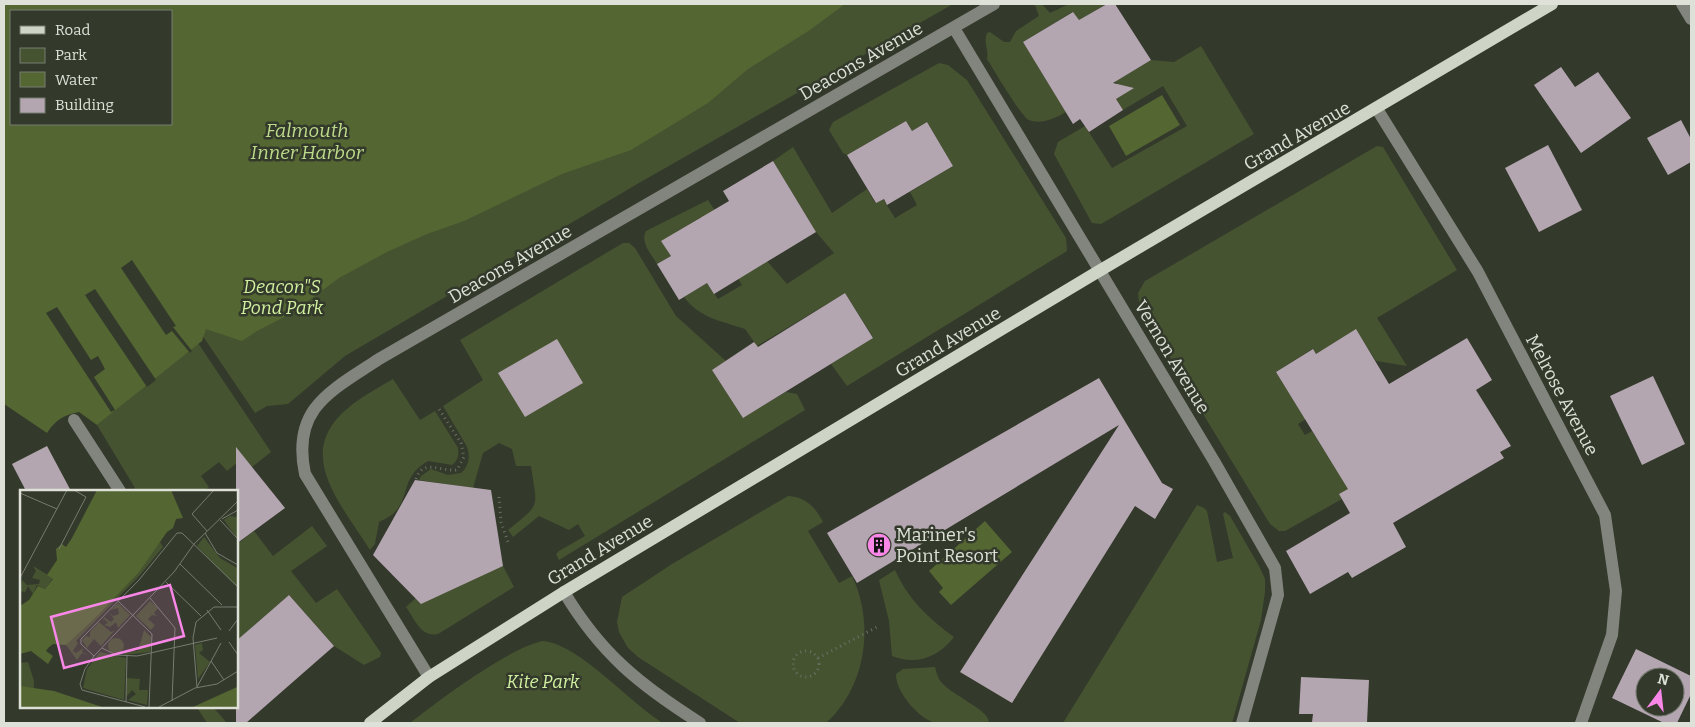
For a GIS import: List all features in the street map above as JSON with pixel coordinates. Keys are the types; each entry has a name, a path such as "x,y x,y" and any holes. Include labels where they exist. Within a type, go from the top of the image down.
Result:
{"main road":[{"name":"Grand Avenue","path":"370,723 429,677 564,592 1099,271 1377,109 1552,4"}],"street":[{"name":"Deacons Avenue","path":"429,677 305,474 301,452 302,435 318,404 340,385 379,359 994,4"},
{"path":"1682,4 1691,19"},
{"name":"Vernon Avenue","path":"954,28 1275,568 1278,595 1242,723"},
{"name":"Melrose Avenue","path":"1377,109 1478,272 1604,515 1616,591 1612,635 1581,723"},
{"path":"74,420 119,490"},
{"path":"564,592 581,620 615,660 655,693 700,723"}],"path":[{"path":"416,479 422,469 430,466 450,471 457,470 464,457 461,443 439,409"},
{"path":"499,497 500,517 508,542"},
{"path":"818,658 877,627"},
{"path":"800,652 813,652 818,658 819,668 813,676 800,676 794,671 792,663 800,652"}],"green space":[{"name":"Deacon\"S Pond Park","path":"633,4 953,4 639,183 345,356 288,404 267,406 255,413 158,270"},
{"path":"1036,4 1042,4 1050,13 1069,4 1107,4 1079,20 1072,12 1023,42 1066,112 1038,122 1029,120 1007,92 987,59 986,40 987,33 990,32 1004,42 1010,42 1016,31 1039,16"},
{"path":"1201,46 1254,134 1101,224 1092,223 1054,154 1058,142 1085,126 1112,168 1187,126 1163,86 1123,110 1116,99 1124,94 1115,81 1151,60 1174,62"},
{"path":"939,63 948,65 967,80 1066,238 1067,251 847,386 831,364 873,337 845,293 757,346 745,329 712,318 690,304 684,297 707,283 718,299 742,285 701,217 662,241 671,256 657,264 644,239 646,231 708,200 748,261 760,253 787,284 834,253 816,232 773,161 793,147 832,213 867,189 875,203 883,199 895,218 917,205 910,192 953,166 927,122 912,131 906,121 847,155 843,153 829,130 833,122"},
{"path":"1377,146 1383,147 1457,270 1377,318 1407,366 1376,361 1356,330 1316,354 1312,349 1276,372 1306,419 1298,424 1305,435 1312,431 1327,455 1335,450 1357,484 1342,499 1285,531 1279,531 1270,524 1183,381 1139,301 1138,293 1145,281"},
{"path":"623,243 629,243 635,248 676,316 726,361 712,370 743,417 786,392 797,394 805,410 559,560 556,554 559,551 585,536 578,524 569,530 539,516 513,537 508,530 527,515 535,504 531,466 516,466 512,449 499,443 483,453 473,488 419,480 421,476 431,469 448,475 461,473 467,464 469,456 466,445 443,406 483,380 460,340"},
{"path":"198,343 271,452 252,467 237,463 227,471 219,462 201,476 209,487 205,490 134,490 135,488 97,425"},
{"path":"393,379 420,420 435,411 458,448 458,456 452,465 428,461 419,467 409,480 399,507 393,514 379,522 375,544 370,550 334,493 326,474 323,456 326,437 337,419 357,401"},
{"path":"788,496 805,501 813,507 823,522 808,531 839,583 852,576 863,614 863,654 850,692 840,708 826,723 740,723 638,657 628,648 619,632 617,622 622,597 672,564"},
{"path":"1197,505 1207,511 1217,562 1233,558 1223,514 1225,512 1230,516 1265,579 1261,620 1232,723 1063,723"},
{"path":"312,526 327,546 291,571 316,603 337,589 381,653 380,657 364,665 334,646 289,595 238,639 238,543 254,531 273,556"},
{"path":"503,566 514,587 438,634 427,633 423,630 406,607 416,598"},
{"path":"895,570 906,590 920,608 954,637 941,650 926,658 910,660 892,656 889,621 879,580"},
{"name":"Kite Park","path":"543,641 572,652 663,723 410,723 494,664 529,645"},
{"path":"935,667 943,685 983,712 989,723 943,724 930,721 916,711 900,689 896,674 903,669"},
{"path":"197,707 213,707 227,723 207,723"}],"water":[{"name":"Falmouth Inner Harbor","path":"4,4 845,4 810,30 748,69 708,103 631,150 562,174 464,221 427,234 387,252 339,278 292,313 242,341 206,329 202,341 97,425 79,412 60,419 47,433 4,404"},
{"path":"1162,95 1180,125 1126,156 1109,126"},
{"path":"985,521 1012,552 951,605 939,592 943,588 929,571"}],"pier":[{"path":"132,260 176,326 173,327 192,351 190,353 172,331 166,335 121,268"},
{"path":"95,289 156,380 147,387 85,295"},
{"path":"57,307 91,360 98,356 105,369 94,377 115,410 111,412 46,313"}],"building":[{"path":"1107,4 1115,4 1151,60 1113,83 1134,88 1116,99 1123,110 1089,132 1080,119 1073,124 1023,42 1073,12 1079,20"},
{"path":"1561,67 1575,87 1598,72 1631,118 1581,153 1534,85"},
{"path":"1681,120 1691,139 1691,162 1668,175 1647,138"},
{"path":"906,121 912,131 927,122 953,166 887,205 884,199 876,203 847,155"},
{"path":"1548,145 1582,210 1539,232 1505,168"},
{"path":"773,161 816,232 714,294 707,283 679,300 657,264 671,256 661,241 729,201 723,191"},
{"path":"845,293 873,338 743,418 712,370 754,342 758,347"},
{"path":"1356,329 1389,384 1467,338 1492,380 1476,390 1511,446 1500,452 1504,458 1393,523 1406,547 1352,578 1348,572 1310,594 1286,551 1350,513 1339,494 1348,489 1276,372 1313,349 1316,354"},
{"path":"557,339 583,383 525,417 498,373"},
{"path":"1653,376 1685,444 1642,465 1610,396"},
{"name":"Mariner's Point Resort","path":"1099,378 1162,483 1173,489 1155,519 1135,506 1012,703 960,672 1119,425 857,583 827,533"},
{"path":"47,446 70,490 25,490 12,464"},
{"path":"236,447 285,508 238,543 238,490 236,490"},
{"path":"415,480 491,490 503,566 421,604 373,555"},
{"path":"289,595 334,646 246,723 236,723 236,707 238,707 238,639"},
{"path":"1636,649 1673,667 1635,667 1635,709 1612,698"},
{"path":"1685,673 1691,676 1691,694 1685,706"},
{"path":"1301,677 1369,680 1367,723 1312,722 1313,714 1299,714"},
{"path":"1652,717 1680,717 1677,723 1664,723"}],"place":[{"name":"Mariner's Point Resort","path":"879,545"}]}
